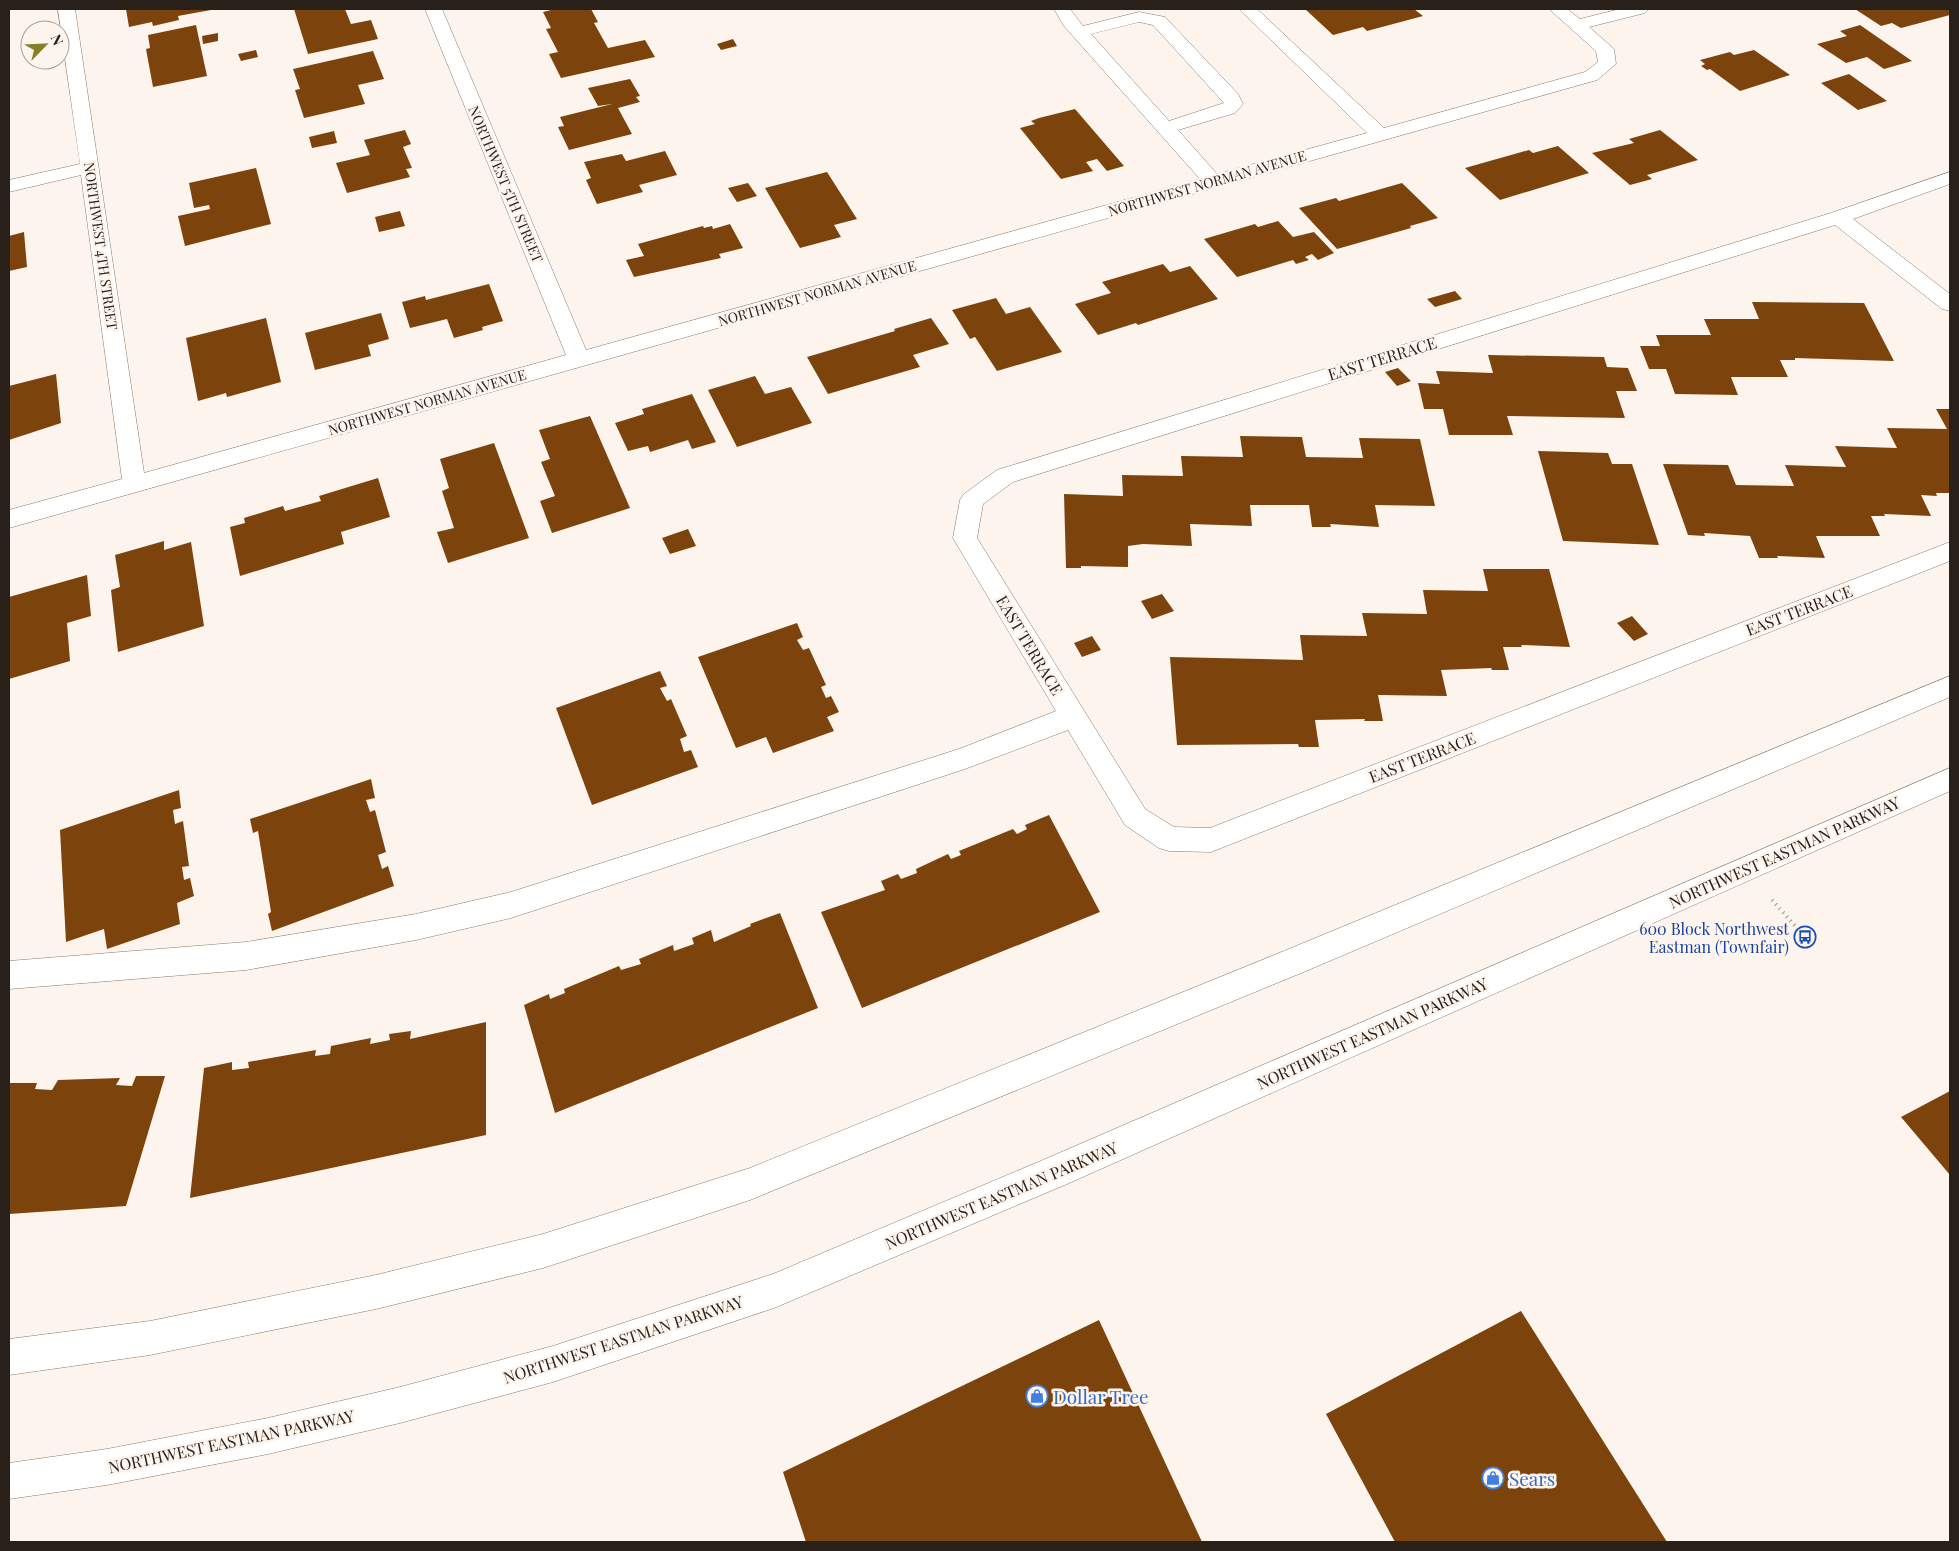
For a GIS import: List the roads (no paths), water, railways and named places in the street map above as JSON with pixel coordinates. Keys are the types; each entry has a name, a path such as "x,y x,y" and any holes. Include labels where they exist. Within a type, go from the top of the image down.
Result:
{"street":[{"name":"NORTHWEST 4TH STREET","path":"66,9 134,484"},
{"name":"NORTHWEST 5TH STREET","path":"432,9 579,359"},
{"path":"1062,9 1079,32 1212,180"},
{"path":"1247,9 1378,134"},
{"path":"1557,9 1578,25 1639,9"},
{"path":"1079,32 1140,17 1159,21 1231,98 1234,104 1228,109 1165,128"},
{"name":"NORTHWEST NORMAN AVENUE","path":"9,519 1212,180 1591,76 1607,64 1605,48 1578,25"},
{"path":"9,186 90,168"},
{"name":"EAST TERRACE","path":"1950,178 1838,217 1006,476 972,500 965,538 1135,817 1169,839 1212,840 1950,551"},
{"path":"1838,217 1950,304"},
{"path":"9,1358 150,1338 376,1292 543,1251 750,1184 1311,954 1950,686"},
{"path":"9,975 246,956 416,927 502,907 965,758 1073,716"},
{"name":"NORTHWEST EASTMAN PARKWAY","path":"9,1481 107,1467 268,1436 400,1405 553,1364 774,1291 929,1227 1950,779"}],"place":[{"name":"600 Block Northwest Eastman (Townfair)","path":"1805,937"},
{"name":"Dollar Tree","path":"1037,1396"},
{"name":"Sears","path":"1493,1478"}]}
